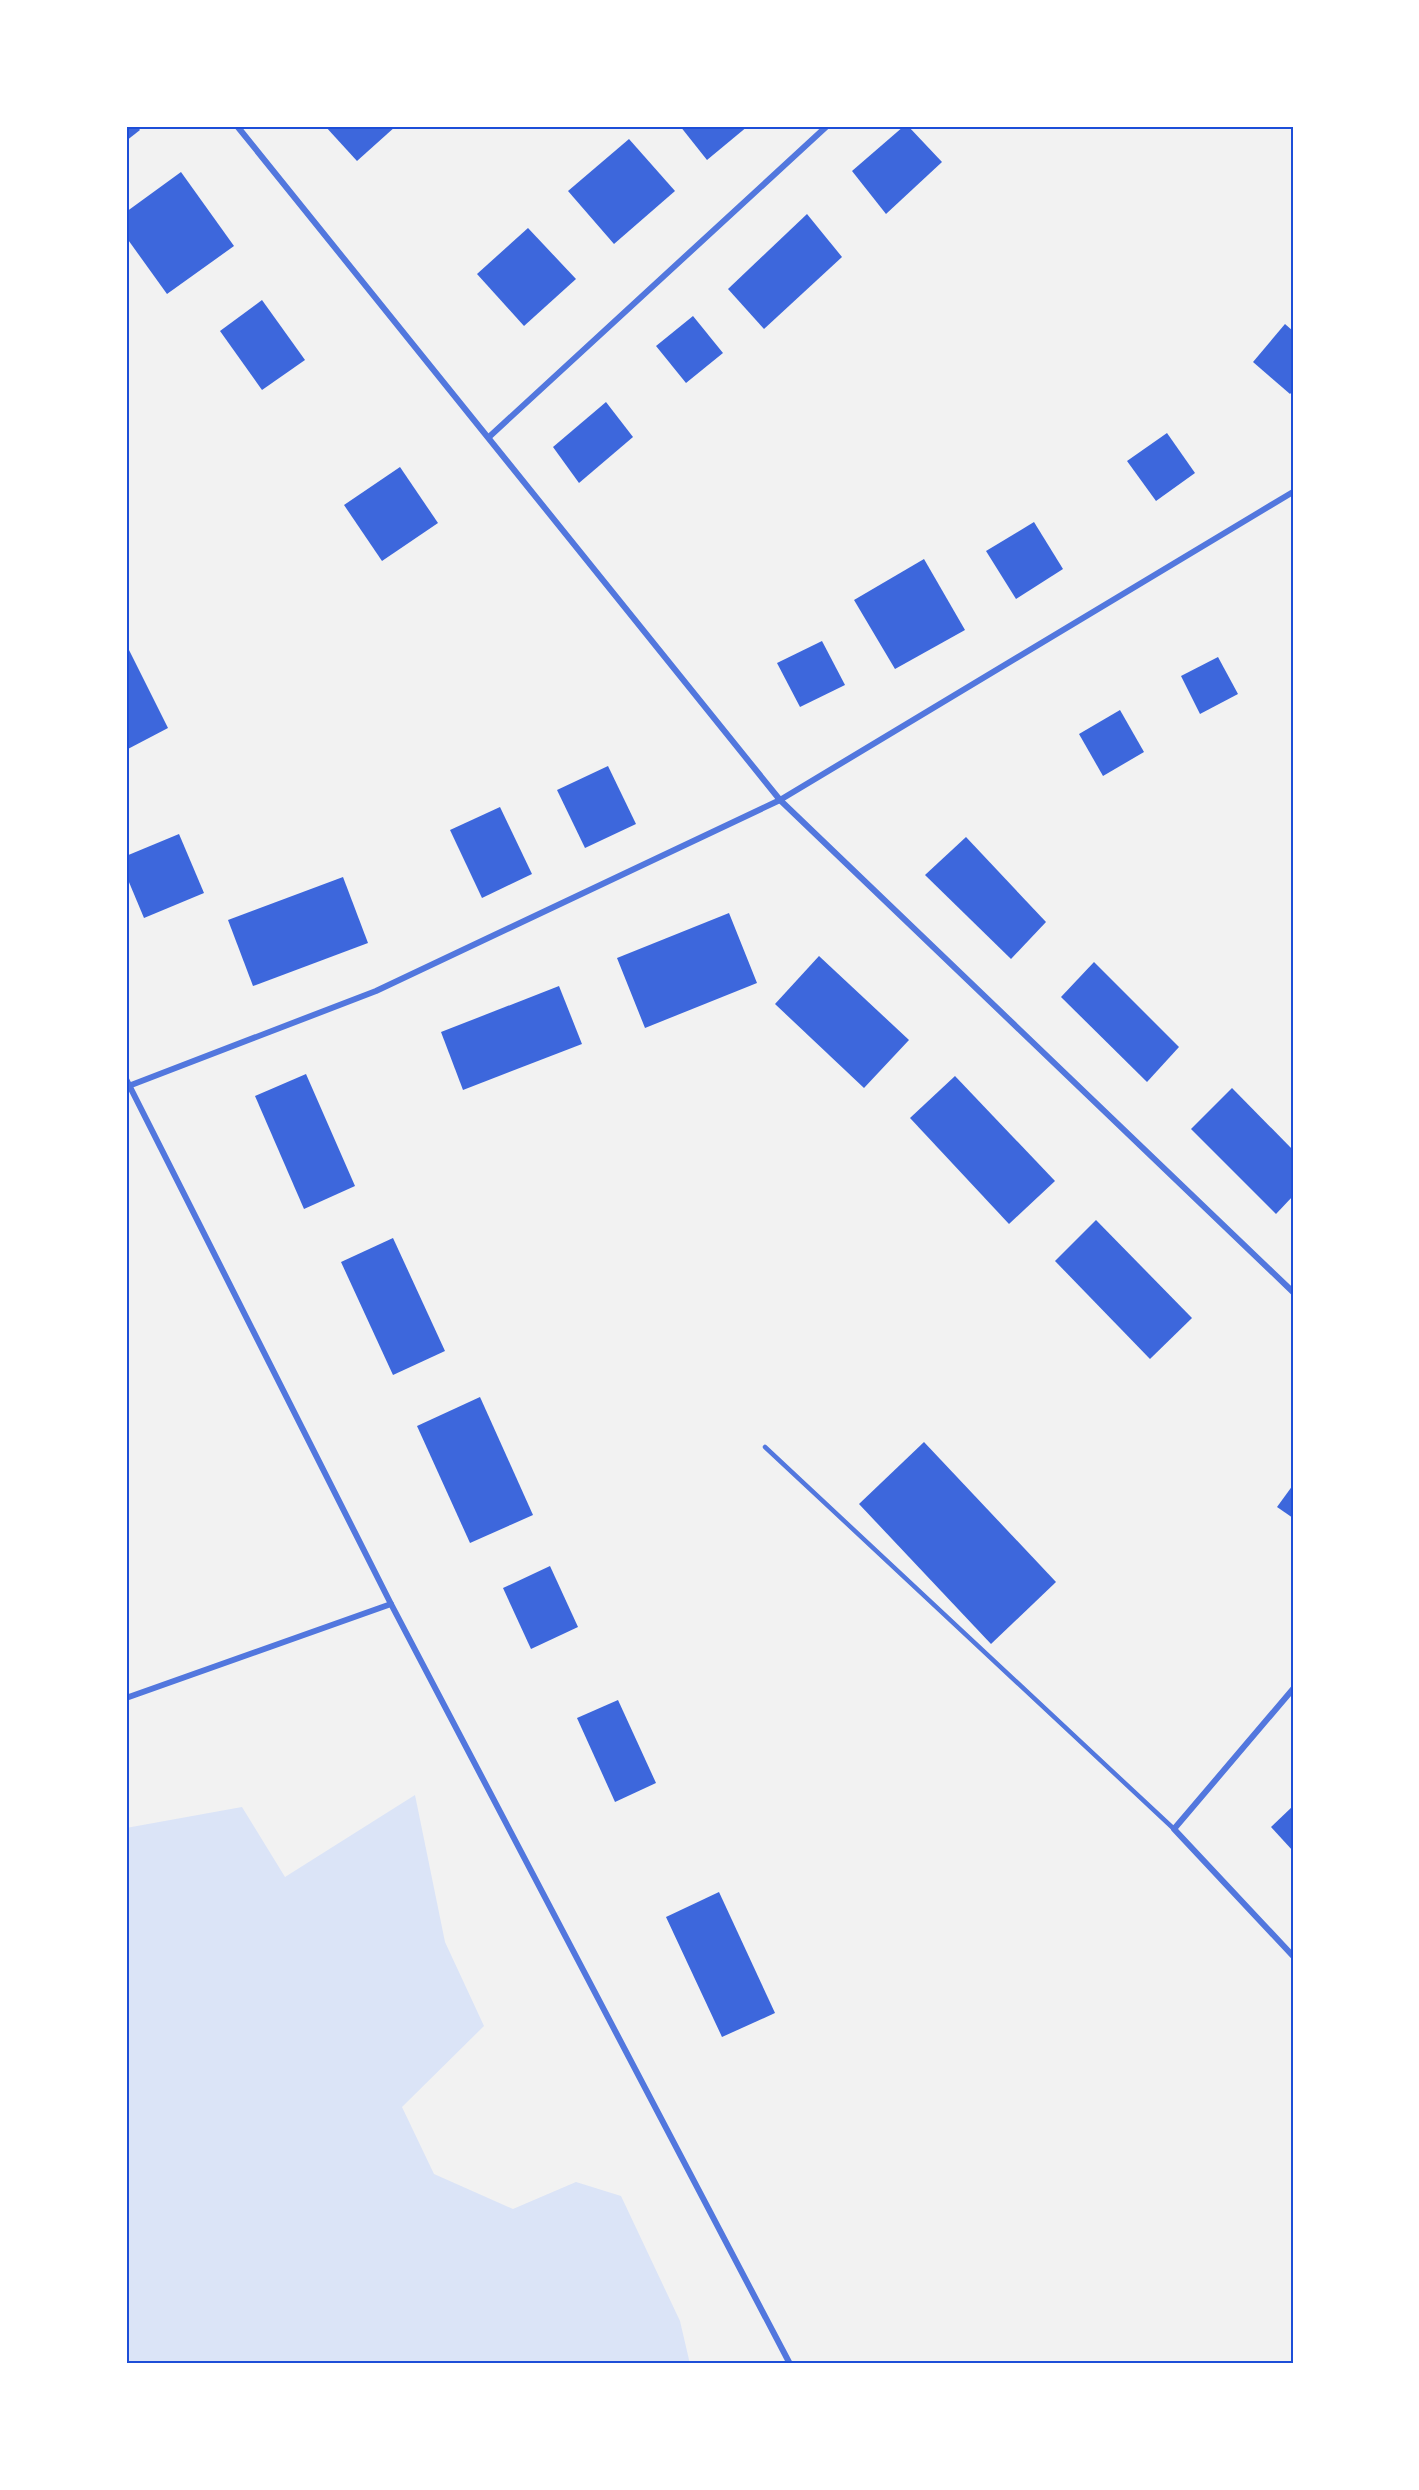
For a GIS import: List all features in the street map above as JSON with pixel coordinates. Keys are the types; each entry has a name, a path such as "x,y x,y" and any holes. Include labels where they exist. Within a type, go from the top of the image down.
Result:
{"street":[{"path":"237,126 780,800 1293,1292"},
{"path":"489,437 827,126"},
{"path":"790,2364 391,1604 127,1084 376,991 780,800 1293,492"},
{"path":"126,1698 391,1604"},
{"path":"1293,1689 1174,1829 1293,1956"}],"lane":[{"path":"765,1447 1174,1829"}],"shaded area":[{"path":"415,1795 445,1942 484,2026 402,2107 434,2174 513,2209 576,2182 621,2196 680,2321 690,2364 126,2364 126,1828 242,1807 285,1877"}],"building":[{"path":"126,126 137,126 140,130 126,141"},
{"path":"325,126 396,126 357,161"},
{"path":"680,126 748,126 707,160"},
{"path":"904,126 908,126 942,162 886,214 852,171"},
{"path":"629,139 675,191 614,244 568,191"},
{"path":"181,172 234,246 167,294 126,237 126,212"},
{"path":"807,214 842,257 764,329 728,289"},
{"path":"528,228 576,279 524,326 477,274"},
{"path":"262,300 305,360 262,390 220,331"},
{"path":"693,316 723,353 686,383 656,346"},
{"path":"1285,324 1293,331 1293,391 1290,394 1253,362"},
{"path":"606,402 633,437 579,483 553,447"},
{"path":"1167,433 1195,473 1156,501 1127,461"},
{"path":"400,467 438,523 382,561 344,505"},
{"path":"1034,522 1063,569 1016,599 986,551"},
{"path":"924,559 965,630 895,669 854,600"},
{"path":"822,641 845,685 800,707 777,663"},
{"path":"126,644 168,728 126,750"},
{"path":"1218,657 1238,694 1200,714 1181,676"},
{"path":"1120,710 1144,752 1103,776 1079,734"},
{"path":"608,766 636,824 585,848 557,790"},
{"path":"500,807 532,874 482,898 450,830"},
{"path":"179,834 204,893 144,918 126,875 126,856"},
{"path":"966,837 1046,922 1011,959 925,875"},
{"path":"343,877 368,943 253,986 228,920"},
{"path":"729,913 757,983 645,1028 617,958"},
{"path":"819,956 909,1040 864,1088 775,1004"},
{"path":"1094,962 1179,1047 1147,1082 1061,997"},
{"path":"559,986 582,1044 463,1090 441,1032"},
{"path":"306,1074 355,1186 304,1209 255,1096"},
{"path":"955,1076 1055,1181 1009,1224 910,1118"},
{"path":"1232,1088 1293,1150 1293,1196 1276,1214 1191,1129"},
{"path":"1096,1220 1192,1318 1150,1359 1055,1261"},
{"path":"393,1238 445,1351 393,1375 341,1262"},
{"path":"480,1397 533,1515 470,1543 417,1426"},
{"path":"924,1442 1056,1582 991,1644 859,1504"},
{"path":"1293,1485 1293,1518 1277,1507"},
{"path":"550,1566 578,1627 531,1649 503,1588"},
{"path":"618,1700 656,1783 615,1802 577,1718"},
{"path":"1293,1806 1293,1851 1271,1827"},
{"path":"719,1892 775,2013 722,2037 666,1917"}]}
